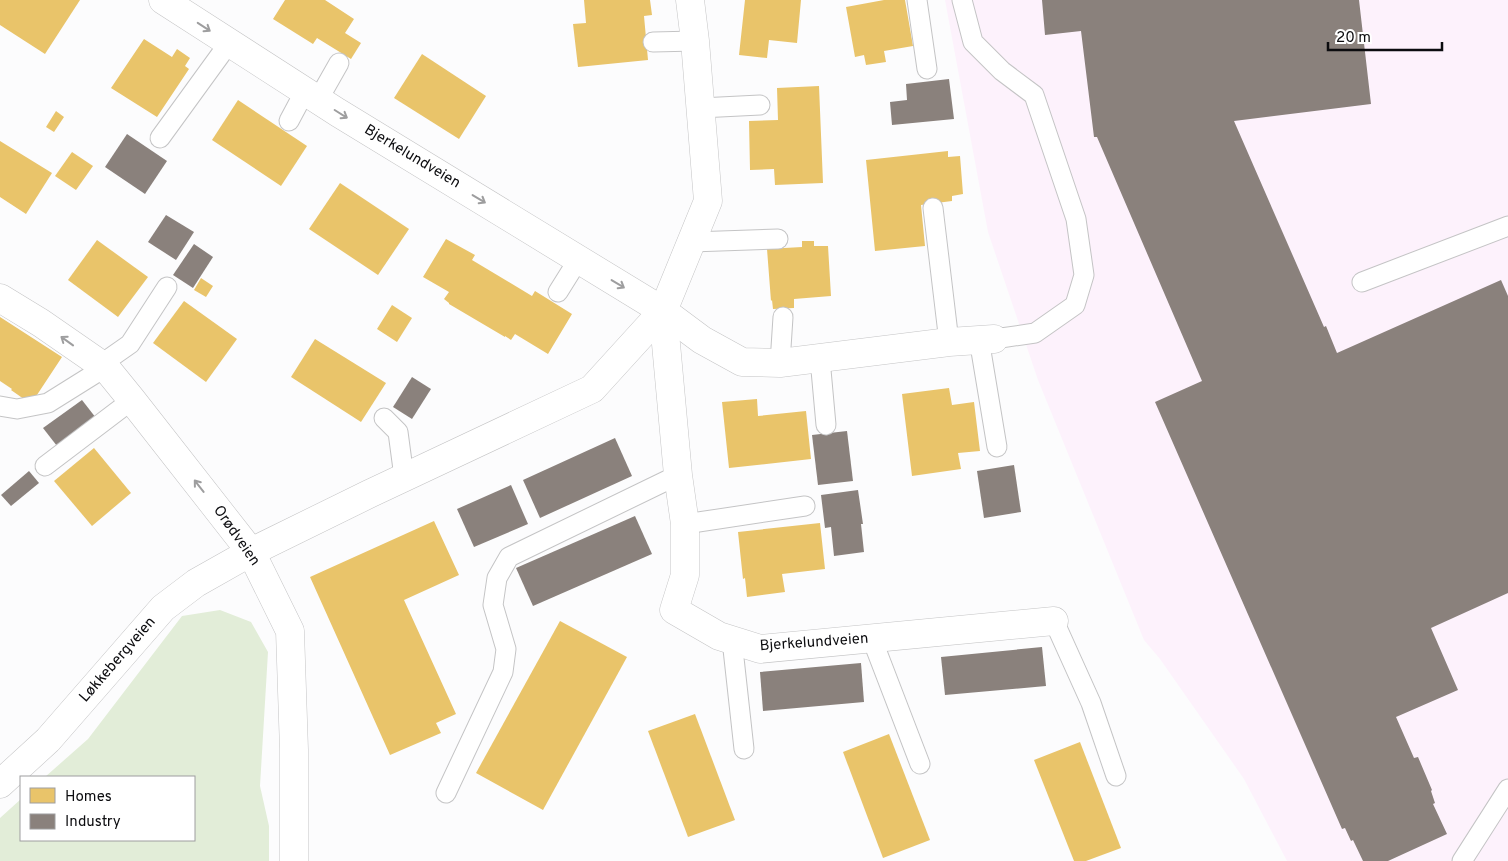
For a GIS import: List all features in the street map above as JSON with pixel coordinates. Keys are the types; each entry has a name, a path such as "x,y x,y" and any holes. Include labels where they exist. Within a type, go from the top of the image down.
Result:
{"street":[{"name":"Bjerkelundveien","path":"163,0 312,96 663,311 702,340 742,362 780,363 948,342 987,339"},
{"name":"Bjerkelundveien","path":"690,0 708,201 663,311 678,475 685,524 685,575 674,610 719,636 760,649 1054,621"},
{"name":"Orødveien","path":"0,298 41,323 102,366 132,400 250,552 290,631 294,750 294,861"},
{"name":"Løkkebergveien","path":"0,784 48,740 163,608 196,583 250,552 592,388 663,311"}],"lane":[{"path":"918,0 927,68"},
{"path":"962,0 973,42 1002,71 1034,95 1076,219 1084,275 1075,305 1035,333 987,339 997,447"},
{"path":"653,42 695,41"},
{"path":"160,138 229,43"},
{"path":"289,121 339,64"},
{"path":"700,108 760,105"},
{"path":"933,208 948,342"},
{"path":"1362,282 1508,226"},
{"path":"691,242 778,239"},
{"path":"558,292 578,260"},
{"path":"0,406 17,409 48,403 102,366 130,344 167,287"},
{"path":"780,363 783,317"},
{"path":"820,359 826,425"},
{"path":"45,466 132,400"},
{"path":"384,418 398,432 404,477"},
{"path":"446,793 503,672 506,649 493,605 497,578 509,557 678,475"},
{"path":"685,524 806,506"},
{"path":"1054,621 1091,704 1116,776"},
{"path":"872,639 920,764"},
{"path":"732,640 744,749"},
{"path":"1462,861 1508,789"}],"shaded area":[{"path":"945,0 1508,0 1508,861 1287,861 1244,779 1160,659 1144,640 1038,380 988,232"}],"green space":[{"path":"220,610 251,622 268,652 260,786 269,826 269,861 0,861 0,818 20,800 20,841 195,841 195,776 46,776 88,739 182,616"}],"building: Homes":[{"path":"0,0 80,0 45,54 0,25"},
{"path":"285,0 325,0 354,19 345,33 361,43 351,59 317,38 313,44 273,19"},
{"path":"584,0 650,0 652,15 644,16 648,60 578,67 573,24 586,23"},
{"path":"745,0 801,0 797,43 769,40 767,58 739,55"},
{"path":"884,0 905,0 913,46 884,51 886,62 866,65 864,55 855,57 846,7"},
{"path":"144,39 172,57 177,49 190,58 185,66 189,69 157,117 111,88"},
{"path":"422,54 486,96 459,139 394,98"},
{"path":"819,86 823,183 775,185 774,169 750,170 749,121 778,120 777,88"},
{"path":"238,100 307,146 281,186 212,140"},
{"path":"56,111 64,117 54,132 46,127"},
{"path":"0,141 52,173 26,214 0,197"},
{"path":"948,151 948,157 960,156 963,194 952,196 952,201 921,205 925,246 875,251 866,160"},
{"path":"72,152 93,166 76,190 55,176"},
{"path":"340,183 409,229 378,275 309,229"},
{"path":"446,239 475,255 472,260 532,296 535,291 572,314 548,354 515,334 511,340 505,337 449,304 444,299 449,292 423,277"},
{"path":"97,240 148,277 118,317 68,280"},
{"path":"802,241 814,241 814,246 828,246 831,296 794,299 794,308 773,309 767,249 802,247"},
{"path":"201,278 213,286 206,297 194,290"},
{"path":"184,301 237,339 206,382 153,343"},
{"path":"392,305 412,318 397,342 377,329"},
{"path":"0,317 62,357 31,404 0,381"},
{"path":"315,339 386,383 361,422 291,377"},
{"path":"949,388 952,405 974,402 980,451 958,453 961,469 912,476 902,394"},
{"path":"757,399 758,416 806,411 811,459 729,468 722,402"},
{"path":"94,448 131,493 92,526 54,481"},
{"path":"434,521 459,575 404,600 456,714 436,723 441,733 390,755 310,577"},
{"path":"820,523 825,569 782,574 785,592 747,597 738,532"},
{"path":"560,621 627,657 543,810 476,773"},
{"path":"695,714 735,820 688,837 648,731"},
{"path":"889,734 930,840 883,858 843,752"},
{"path":"1080,742 1121,848 1086,861 1074,861 1034,760"}],"building: Industry":[{"path":"1042,0 1359,0 1371,104 1234,121 1337,353 1501,280 1508,296 1508,593 1431,628 1458,690 1396,717 1414,758 1418,757 1432,790 1435,803 1433,804 1447,834 1388,861 1363,861 1353,840 1351,841 1345,828 1342,829 1155,402 1202,381 1097,137 1094,137 1081,31 1045,35"},
{"path":"949,79 954,119 892,125 890,102 907,100 906,84"},
{"path":"127,134 167,161 145,194 105,167"},
{"path":"166,215 194,232 176,260 148,242"},
{"path":"194,244 213,257 193,288 173,275"},
{"path":"412,377 431,389 412,419 393,407"},
{"path":"82,400 96,418 57,446 43,428"},
{"path":"847,431 853,481 818,485 812,435"},
{"path":"615,438 632,476 540,518 523,480"},
{"path":"1014,465 1021,512 984,518 977,471"},
{"path":"29,471 39,483 11,506 1,495"},
{"path":"511,485 528,524 474,547 457,509"},
{"path":"858,490 863,524 861,524 864,552 834,556 831,527 825,528 821,495"},
{"path":"635,516 652,554 533,606 516,568"},
{"path":"1042,647 1046,686 945,695 941,657"},
{"path":"861,663 864,702 763,711 760,672"}]}
